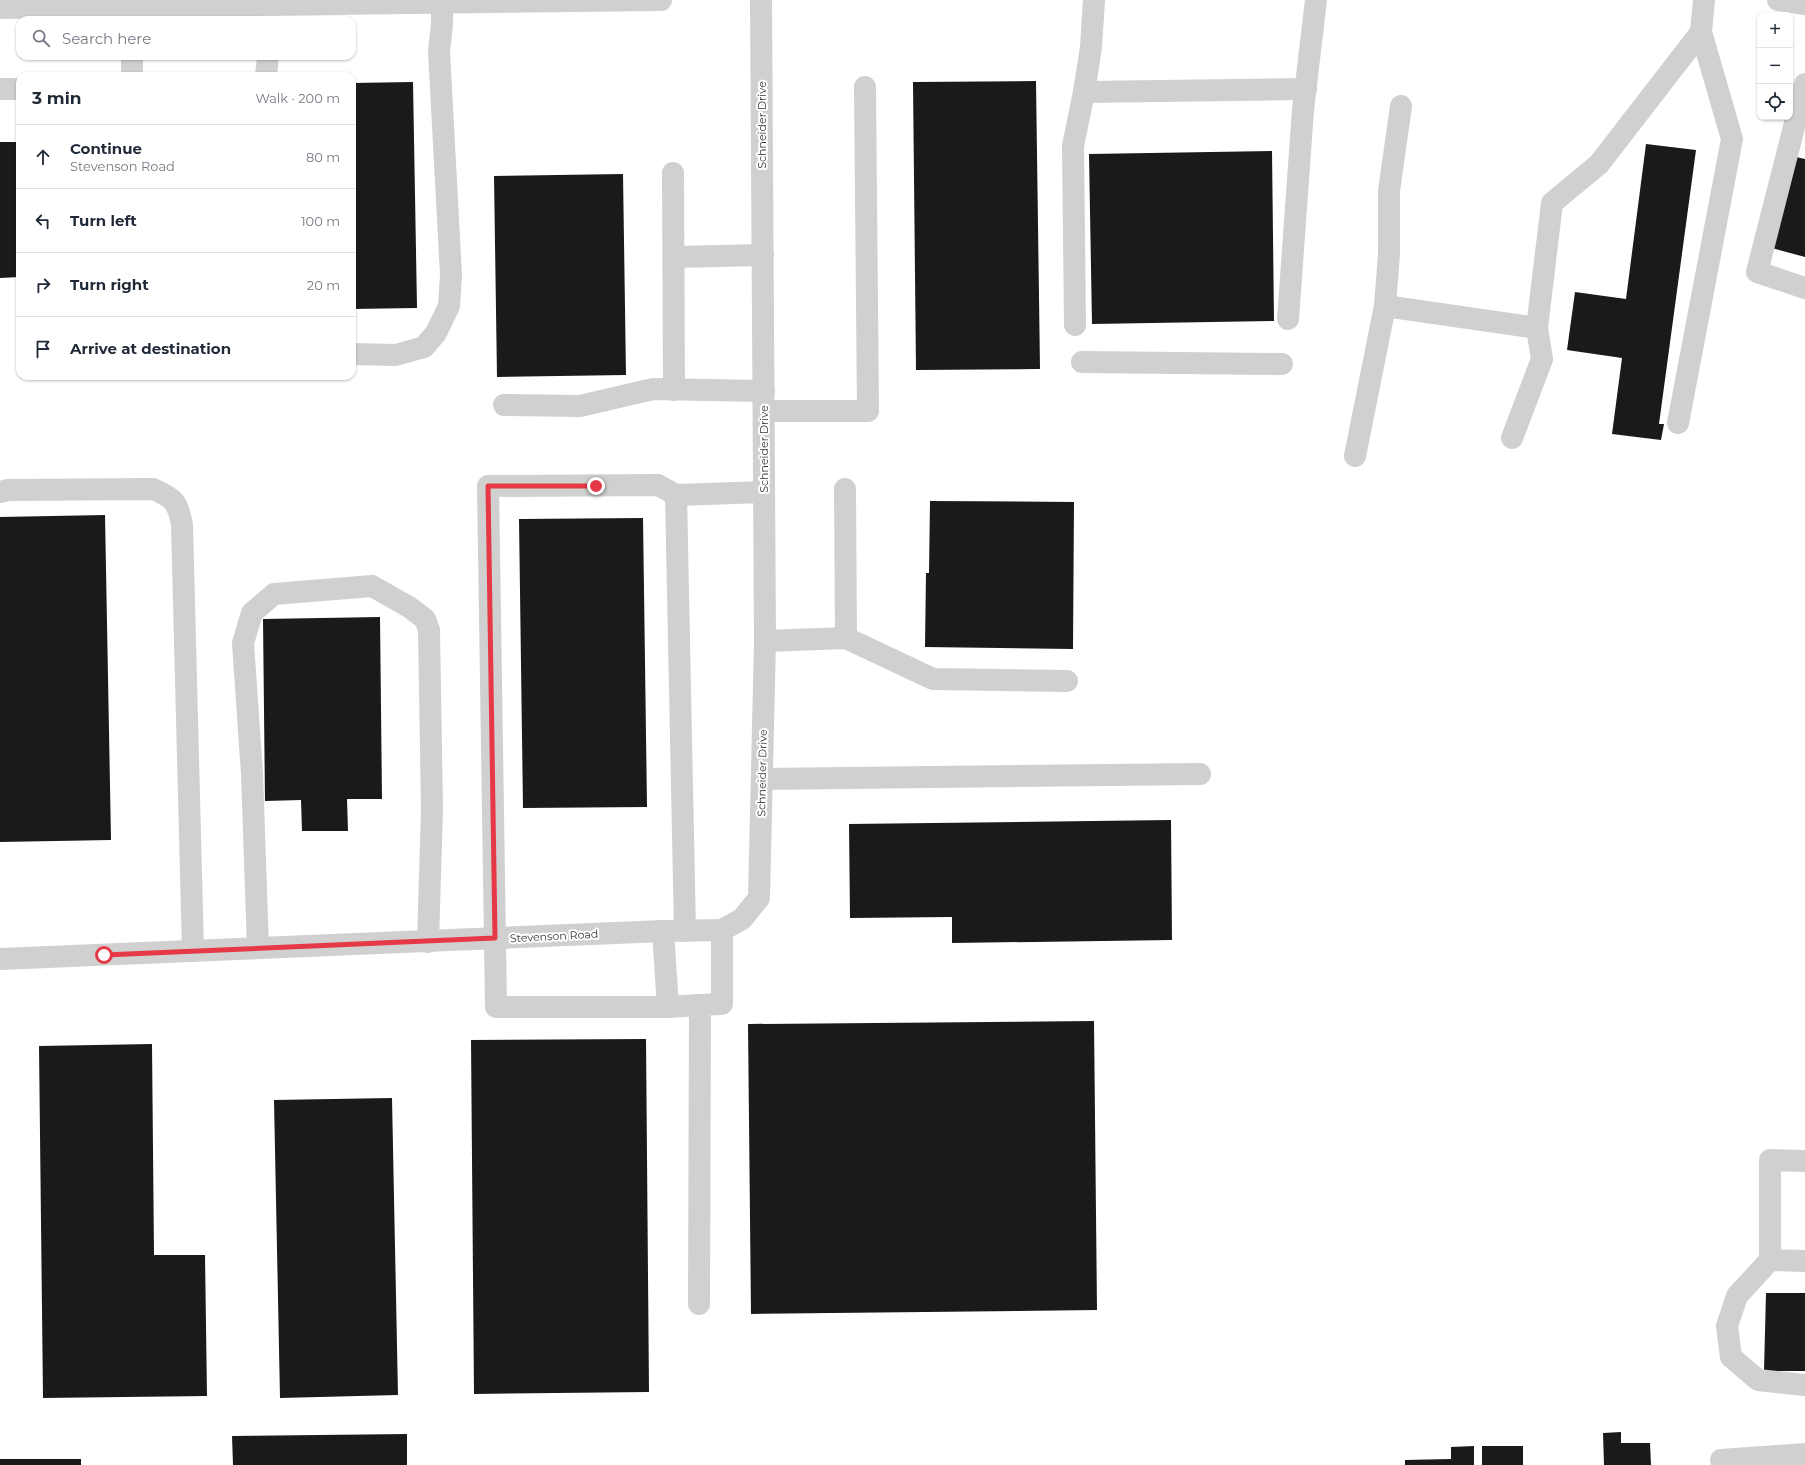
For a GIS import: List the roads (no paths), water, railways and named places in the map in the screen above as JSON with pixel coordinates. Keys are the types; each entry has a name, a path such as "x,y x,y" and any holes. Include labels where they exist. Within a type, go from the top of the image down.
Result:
{"street":[{"path":"0,8 35,4 132,9 274,12 299,2 661,0"},
{"name":"Schneider Drive","path":"759,898 765,641 761,0"},
{"path":"1075,325 1073,146 1091,47 1094,0"},
{"path":"1288,319 1306,89 1316,0"},
{"path":"1678,422 1732,139 1701,32 1704,0"},
{"path":"1778,0 1805,4"},
{"path":"356,354 396,354 424,347 436,333 449,306 451,275 439,51 442,24 442,2"},
{"path":"1512,438 1542,359 1537,328 1552,203 1599,164 1701,32"},
{"path":"132,60 132,72"},
{"path":"266,72 268,60"},
{"path":"1805,84 1801,115 1757,272 1805,288"},
{"path":"504,405 580,406 653,389 868,411 865,87"},
{"path":"0,89 16,89"},
{"path":"1084,92 1306,89"},
{"path":"1355,456 1385,306 1389,254 1389,191 1401,106"},
{"path":"673,173 674,390"},
{"path":"674,257 763,255"},
{"path":"1385,306 1537,328"},
{"path":"1082,362 1282,364"},
{"path":"722,930 722,1004 668,1007 496,1007 488,486 658,485 676,495 764,492"},
{"path":"0,492 8,490 152,489 170,496 180,510 182,525 193,951"},
{"path":"845,489 846,638"},
{"path":"676,495 686,930"},
{"path":"258,948 252,774 242,643 252,613 274,594 372,586 409,607 425,619 429,630 432,809 428,942"},
{"path":"765,641 846,638 933,679 1067,681"},
{"path":"762,779 1200,774"},
{"name":"Stevenson Road","path":"0,959 428,942 663,930 722,930 742,919 759,898"},
{"path":"663,930 668,1007"},
{"path":"699,1304 700,1005"},
{"path":"1805,1161 1770,1160 1770,1260 1737,1296 1727,1326 1731,1357 1758,1380 1805,1385"},
{"path":"1770,1260 1805,1261"},
{"path":"1721,1460 1805,1454"}]}
